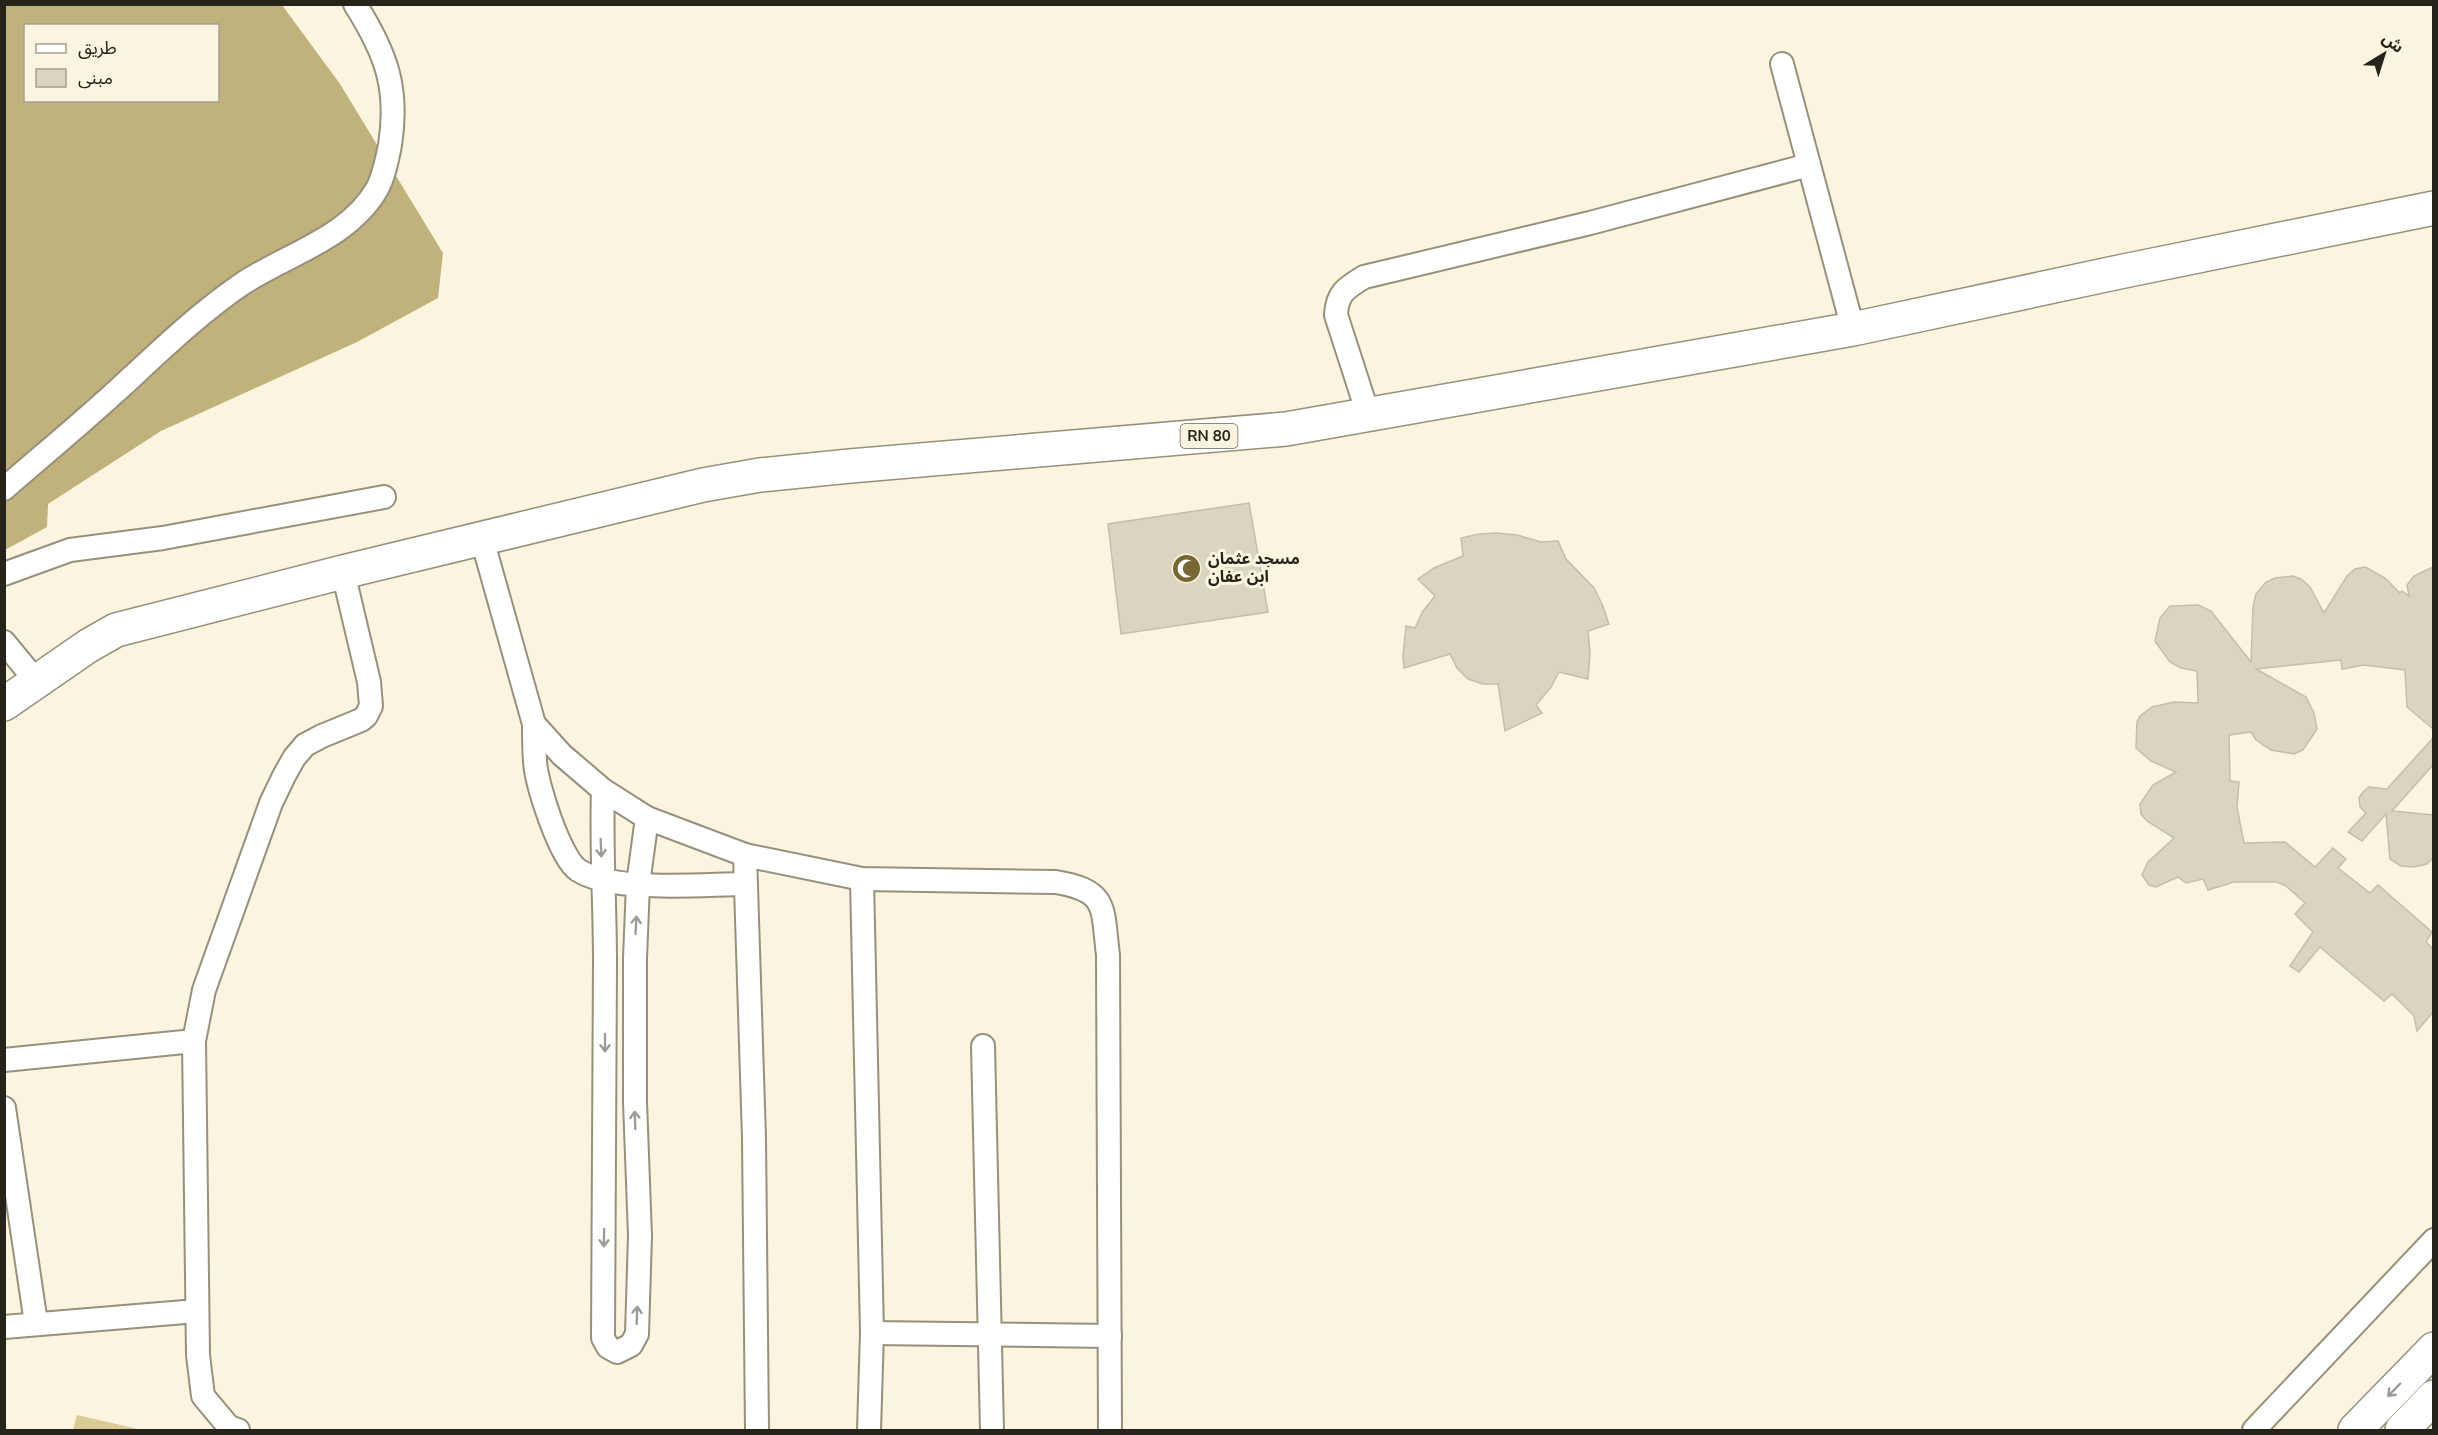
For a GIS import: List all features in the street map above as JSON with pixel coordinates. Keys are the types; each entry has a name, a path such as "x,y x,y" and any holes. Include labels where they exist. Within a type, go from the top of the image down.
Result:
{"main road":[{"name":"RN 80","path":"4,704 88,646 117,630 343,572 703,485 760,475 1286,429 1854,329 2433,207"},
{"path":"2355,1431 2433,1349"},
{"path":"2402,1431 2433,1397"}],"street":[{"path":"4,489 178,335 242,284 328,237 358,213 377,189 387,159 393,88 372,30 355,4"},
{"path":"1782,64 1854,329"},
{"path":"1368,414 1336,315 1337,300 1348,287 1364,277 1590,223 1809,165"},
{"path":"4,574 70,550 174,536 384,497"},
{"path":"482,539 534,724 535,763 544,802 565,856 577,870 603,879 638,885 746,884"},
{"path":"238,1431 230,1427 203,1396 198,1355 194,1041 204,990 271,803 294,758 305,745 361,720 371,706 369,682 343,572"},
{"path":"4,642 37,682"},
{"path":"534,724 562,755 603,790 647,818 745,855 862,879 1056,882 1076,885 1091,892 1102,904 1108,955 1110,1431"},
{"path":"603,790 605,1192 603,1338 608,1347 617,1352 631,1345 637,1334 640,1236 634,1102 634,958 638,885 647,818"},
{"path":"745,855 754,1138 757,1431"},
{"path":"862,879 873,1333 869,1431"},
{"path":"4,1060 194,1041"},
{"path":"983,1046 992,1431"},
{"path":"4,1108 36,1323"},
{"path":"605,1192 638,1194"},
{"path":"2253,1431 2433,1240"},
{"path":"4,1327 197,1311"},
{"path":"873,1333 1110,1336"}],"shaded area":[{"path":"5,5 282,5 340,84 443,253 438,298 357,342 161,431 48,504 47,527 5,550"},
{"path":"77,1415 142,1430 73,1430"}],"building":[{"name":"مسجد عثمان ابن عفان","path":"1249,503 1268,612 1121,634 1108,524"},
{"path":"1496,533 1517,535 1541,542 1558,541 1566,559 1594,588 1609,624 1588,631 1590,653 1588,679 1559,672 1551,687 1536,705 1542,713 1505,731 1498,684 1483,684 1468,679 1457,668 1450,654 1404,668 1403,656 1406,626 1415,628 1423,611 1435,596 1418,579 1434,568 1463,556 1461,538"},
{"path":"2365,567 2385,578 2400,593 2402,591 2409,596 2407,585 2414,576 2433,567 2433,729 2407,707 2405,670 2364,665 2342,669 2341,660 2256,669 2306,697 2314,713 2317,729 2303,750 2294,754 2271,750 2256,740 2251,732 2229,735 2230,781 2239,782 2237,807 2244,843 2285,842 2315,867 2333,848 2346,859 2338,868 2370,893 2378,885 2432,932 2426,942 2433,949 2433,1012 2417,1031 2414,1016 2392,994 2384,1001 2320,947 2299,972 2290,966 2313,932 2295,914 2305,903 2286,886 2277,882 2234,882 2208,890 2203,879 2186,883 2178,877 2156,887 2149,885 2142,875 2148,862 2174,838 2147,821 2141,814 2140,804 2153,785 2176,772 2151,761 2136,748 2137,722 2140,716 2152,707 2174,702 2198,703 2197,671 2181,668 2170,662 2155,641 2160,618 2170,606 2198,605 2211,611 2251,662 2253,607 2256,594 2266,582 2275,578 2293,576 2301,579 2310,587 2324,613 2347,576 2355,569"},
{"path":"2433,738 2433,765 2392,811 2433,815 2433,858 2427,864 2414,867 2401,866 2390,859 2386,814 2362,841 2348,832 2366,813 2360,807 2359,798 2363,792 2369,787 2387,789"}],"place":[{"name":"مسجد عثمان ابن عفان","path":"1187,568"}]}
